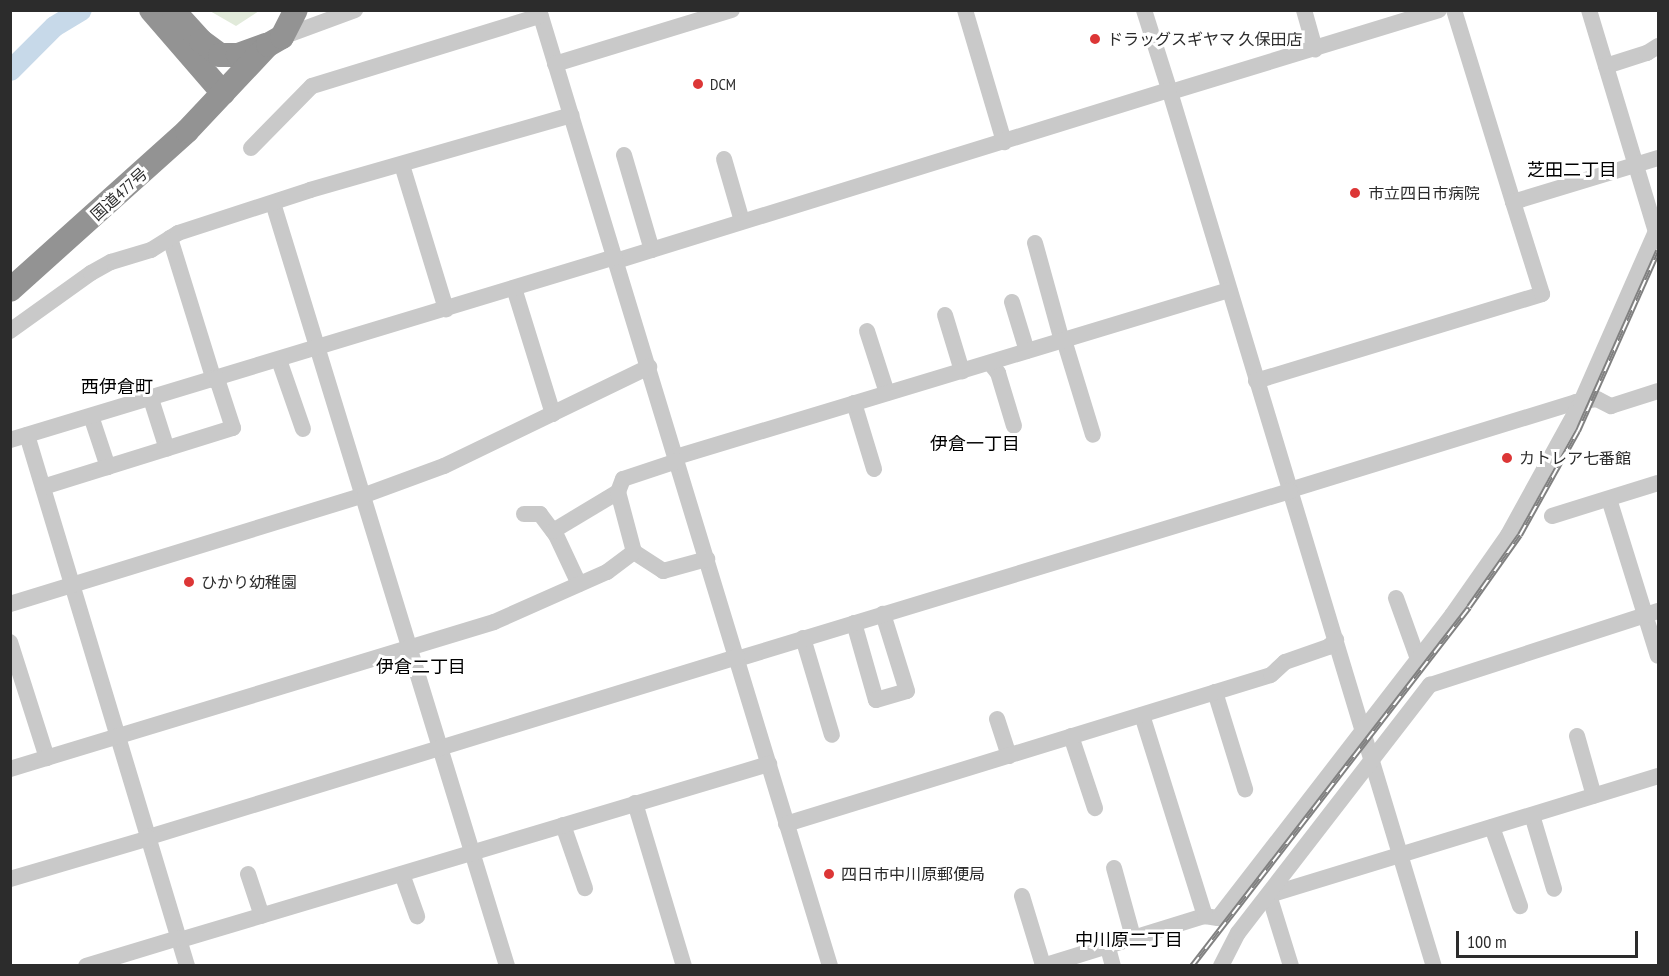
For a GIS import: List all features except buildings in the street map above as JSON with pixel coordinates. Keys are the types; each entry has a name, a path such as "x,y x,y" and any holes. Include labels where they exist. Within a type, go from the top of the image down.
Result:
{"highway":[{"path":"151,10 219,87"},
{"path":"174,10 201,41 220,55 266,44"},
{"name":"国道477号","path":"10,290 129,185 219,87 266,44 296,10"}],"street":[{"path":"266,44 356,10"},
{"path":"555,64 732,10"},
{"path":"965,10 1004,142"},
{"path":"1144,10 1434,966"},
{"path":"1304,10 1315,49"},
{"path":"10,440 514,288 652,250 1439,10"},
{"path":"1256,381 1542,294 1454,10"},
{"path":"1022,896 1043,965 1072,961 1107,944 1205,916 1218,918 1362,728 1418,659 1514,525 1581,402 1658,233 1589,10"},
{"path":"251,148 312,86 540,13 830,966"},
{"path":"1606,66 1647,53 1659,46"},
{"path":"10,331 91,273 111,262 151,250 170,238 273,203 571,115"},
{"path":"624,155 652,250"},
{"path":"1513,202 1659,158"},
{"path":"724,159 742,221"},
{"path":"402,165 446,309"},
{"path":"273,203 320,348 320,360 365,495 507,966"},
{"path":"43,487 233,428 170,238"},
{"path":"1035,243 1093,435"},
{"path":"514,288 553,414"},
{"path":"707,559 663,571 634,552 618,492 623,479 677,459 886,393 1229,290"},
{"path":"1012,302 1027,351"},
{"path":"945,315 962,371"},
{"path":"867,331 886,393"},
{"path":"279,360 303,429"},
{"path":"990,363 998,372 1014,426"},
{"path":"10,604 365,495 444,466 649,367"},
{"path":"10,879 1581,402 1597,399 1611,406 1659,391"},
{"path":"151,399 167,449"},
{"path":"854,403 874,469"},
{"path":"91,416 108,467"},
{"path":"27,435 187,966"},
{"path":"1552,516 1659,483"},
{"path":"553,531 618,492"},
{"path":"1609,499 1652,613 1659,656"},
{"path":"524,514 537,511 553,531 579,584"},
{"path":"10,769 412,649 494,622 607,572 634,552"},
{"path":"1396,598 1418,659"},
{"path":"1221,966 1229,946 1432,684 1652,613"},
{"path":"854,623 876,700 908,691 883,614"},
{"path":"803,638 832,735"},
{"path":"786,824 1271,675 1285,662 1328,647 1336,640"},
{"path":"10,642 47,758"},
{"path":"1215,692 1245,789"},
{"path":"1143,715 1205,916"},
{"path":"997,719 1009,756"},
{"path":"1071,736 1095,808"},
{"path":"1577,736 1594,796"},
{"path":"86,966 262,916 769,764"},
{"path":"1269,895 1659,776"},
{"path":"635,803 684,966"},
{"path":"1532,815 1554,889"},
{"path":"563,825 585,888"},
{"path":"1492,827 1520,906"},
{"path":"1114,868 1133,937"},
{"path":"248,874 262,916"},
{"path":"402,874 417,916"},
{"path":"1269,895 1291,966"},
{"path":"1107,944 1113,966"}],"green space":[{"path":"210,11 259,11 236,26"}],"waterway":[{"path":"10,70 54,26 81,10"}],"railway":[{"path":"1192,966 1469,607 1520,535 1578,431 1658,251"}],"place":[{"name":"ドラッグスギヤマ 久保田店","path":"1095,39"},
{"name":"DCM","path":"698,84"},
{"name":"市立四日市病院","path":"1355,193"},
{"name":"カトレア七番館","path":"1507,458"},
{"name":"ひかり幼稚園","path":"189,582"},
{"name":"四日市中川原郵便局","path":"829,874"}],"district":[{"name":"芝田二丁目","path":"1572,170"},
{"name":"西伊倉町","path":"117,387"},
{"name":"伊倉一丁目","path":"975,444"},
{"name":"伊倉二丁目","path":"421,667"},
{"name":"中川原二丁目","path":"1129,940"}]}
